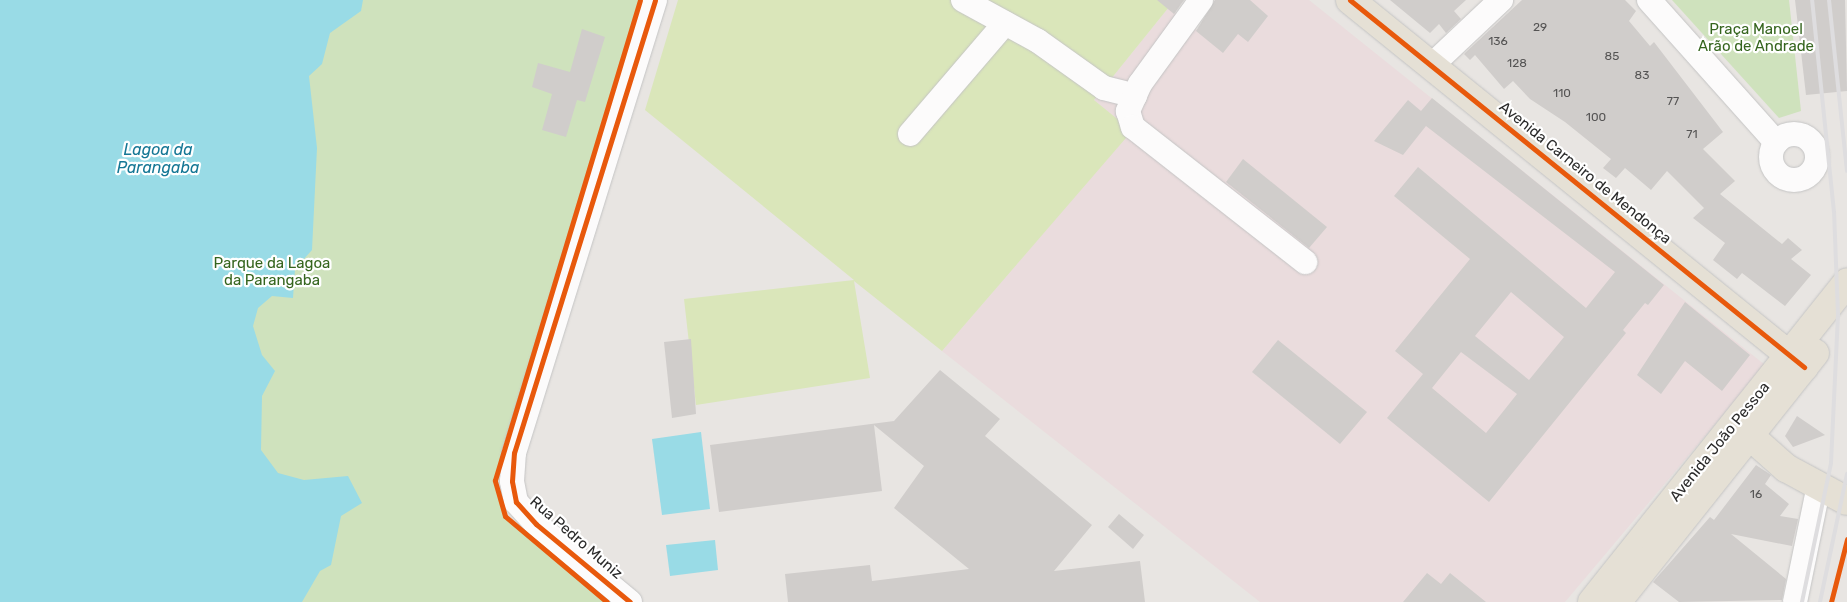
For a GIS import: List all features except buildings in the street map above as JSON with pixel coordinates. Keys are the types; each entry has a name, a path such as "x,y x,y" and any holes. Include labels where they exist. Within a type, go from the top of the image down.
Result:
{"main road":[{"name":"Avenida Carneiro de Mendonça","path":"1350,0 1796,361"},
{"name":"Avenida João Pessoa","path":"1617,602 1745,427 1796,361 1847,282"},
{"name":"Avenida João Pessoa","path":"1796,361 1847,312"},
{"name":"Avenida João Pessoa","path":"1592,602 1745,427"},
{"path":"1745,427 1786,468 1847,501"}],"street":[{"name":"Rua Pedro Muniz","path":"630,602 536,524 516,502 512,482 514,453 655,0"},
{"path":"962,0 1005,23 1104,88 1134,96"},
{"path":"1201,0 1185,20 1134,96 1128,111 1132,127 1305,262"},
{"path":"1432,65 1501,0"},
{"path":"1649,0 1776,142"},
{"path":"910,134 1005,23"},
{"path":"1795,602 1819,485"}],"shaded area":[{"path":"1239,0 1309,0 1765,365 1565,602 1260,602 942,351 1131,131 1094,100 1169,7 1207,38"}],"green space":[{"name":"Parque da Lagoa da Parangaba","path":"0,0 640,0 495,480 505,516 607,602 0,602"},
{"path":"678,0 1160,0 1169,7 1094,100 1132,131 942,351 854,281 870,378 696,405 684,299 854,280 645,110"},
{"name":"Praça Manoel Arão de Andrade","path":"1672,0 1789,0 1801,111 1779,118"}],"water":[{"name":"Lagoa da Parangaba","path":"0,0 363,0 361,11 330,33 322,64 309,76 317,148 312,250 295,269 293,298 272,296 258,308 253,326 262,355 275,371 262,396 261,450 278,473 304,480 348,476 362,503 341,516 331,565 320,571 302,602 0,602"},
{"path":"701,432 710,509 662,515 652,439"},
{"path":"715,540 718,570 670,576 666,545"}],"railway":[{"path":"1802,602 1831,463 1838,315 1834,212 1812,0"},
{"path":"1829,0 1847,171"},
{"path":"1820,602 1847,474"}],"cycle path":[{"path":"607,602 505,516 495,480 640,0"},
{"path":"630,602 536,524 516,502 512,481 514,453 655,0"},
{"path":"1350,0 1804,367"},
{"path":"1831,602 1847,539"}]}
